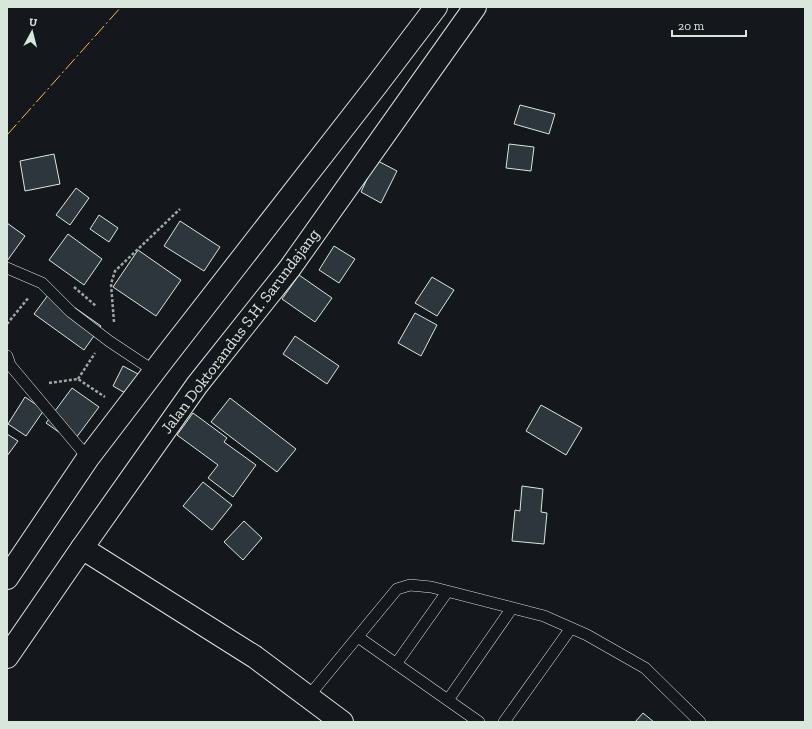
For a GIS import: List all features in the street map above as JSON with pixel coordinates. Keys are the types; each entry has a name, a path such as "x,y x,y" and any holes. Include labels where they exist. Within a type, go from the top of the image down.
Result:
{"main road":[{"path":"7,578 88,458 436,7"},
{"name":"Jalan Doktorandus S.H. Sarundajang","path":"7,657 197,385 290,268 475,7"},
{"path":"383,77 410,98"},
{"path":"82,548 255,658 308,697 332,719"}],"lane":[{"path":"7,268 42,283 71,312 109,341 154,371"},
{"path":"7,356 10,365 88,458"},
{"path":"308,697 397,589 410,585 431,587 544,616 587,635 645,668 700,722"},
{"path":"396,664 447,592"},
{"path":"448,700 512,608"},
{"path":"504,722 571,628"},
{"path":"358,637 479,722"}],"path":[{"path":"114,322 111,284 115,271 180,209"},
{"path":"43,384 78,379 125,410"}],"building":[{"path":"520,105 555,114 549,134 514,124"},
{"path":"509,144 534,147 531,171 506,168"},
{"path":"54,154 60,184 25,191 20,161"},
{"path":"376,160 397,171 381,203 361,192"},
{"path":"76,188 89,198 70,225 56,215"},
{"path":"99,215 118,228 109,242 90,229"},
{"path":"180,221 220,247 204,271 164,246"},
{"path":"7,223 25,236 7,261"},
{"path":"68,234 102,259 84,285 49,260"},
{"path":"334,246 355,259 339,283 319,270"},
{"path":"138,250 181,280 156,316 113,287"},
{"path":"299,275 332,298 315,322 282,299"},
{"path":"432,277 454,290 437,316 415,303"},
{"path":"51,291 101,326 84,350 34,314"},
{"path":"415,313 437,325 421,356 398,343"},
{"path":"295,336 339,366 327,384 283,354"},
{"path":"123,366 138,374 127,394 113,386"},
{"path":"72,388 99,407 73,442 46,423"},
{"path":"25,397 44,410 26,436 8,424"},
{"path":"230,398 296,449 277,472 211,422"},
{"path":"541,405 582,428 566,455 526,431"},
{"path":"193,413 227,438 224,442 256,465 233,497 208,478 218,465 177,435"},
{"path":"7,434 18,441 7,456"},
{"path":"203,482 232,505 212,530 183,506"},
{"path":"522,486 543,489 541,512 547,513 544,544 512,541 515,510 520,511"},
{"path":"244,521 262,538 243,560 224,542"},
{"path":"643,713 654,722 635,722"}],"power":[{"path":"7,135 121,7"}]}
